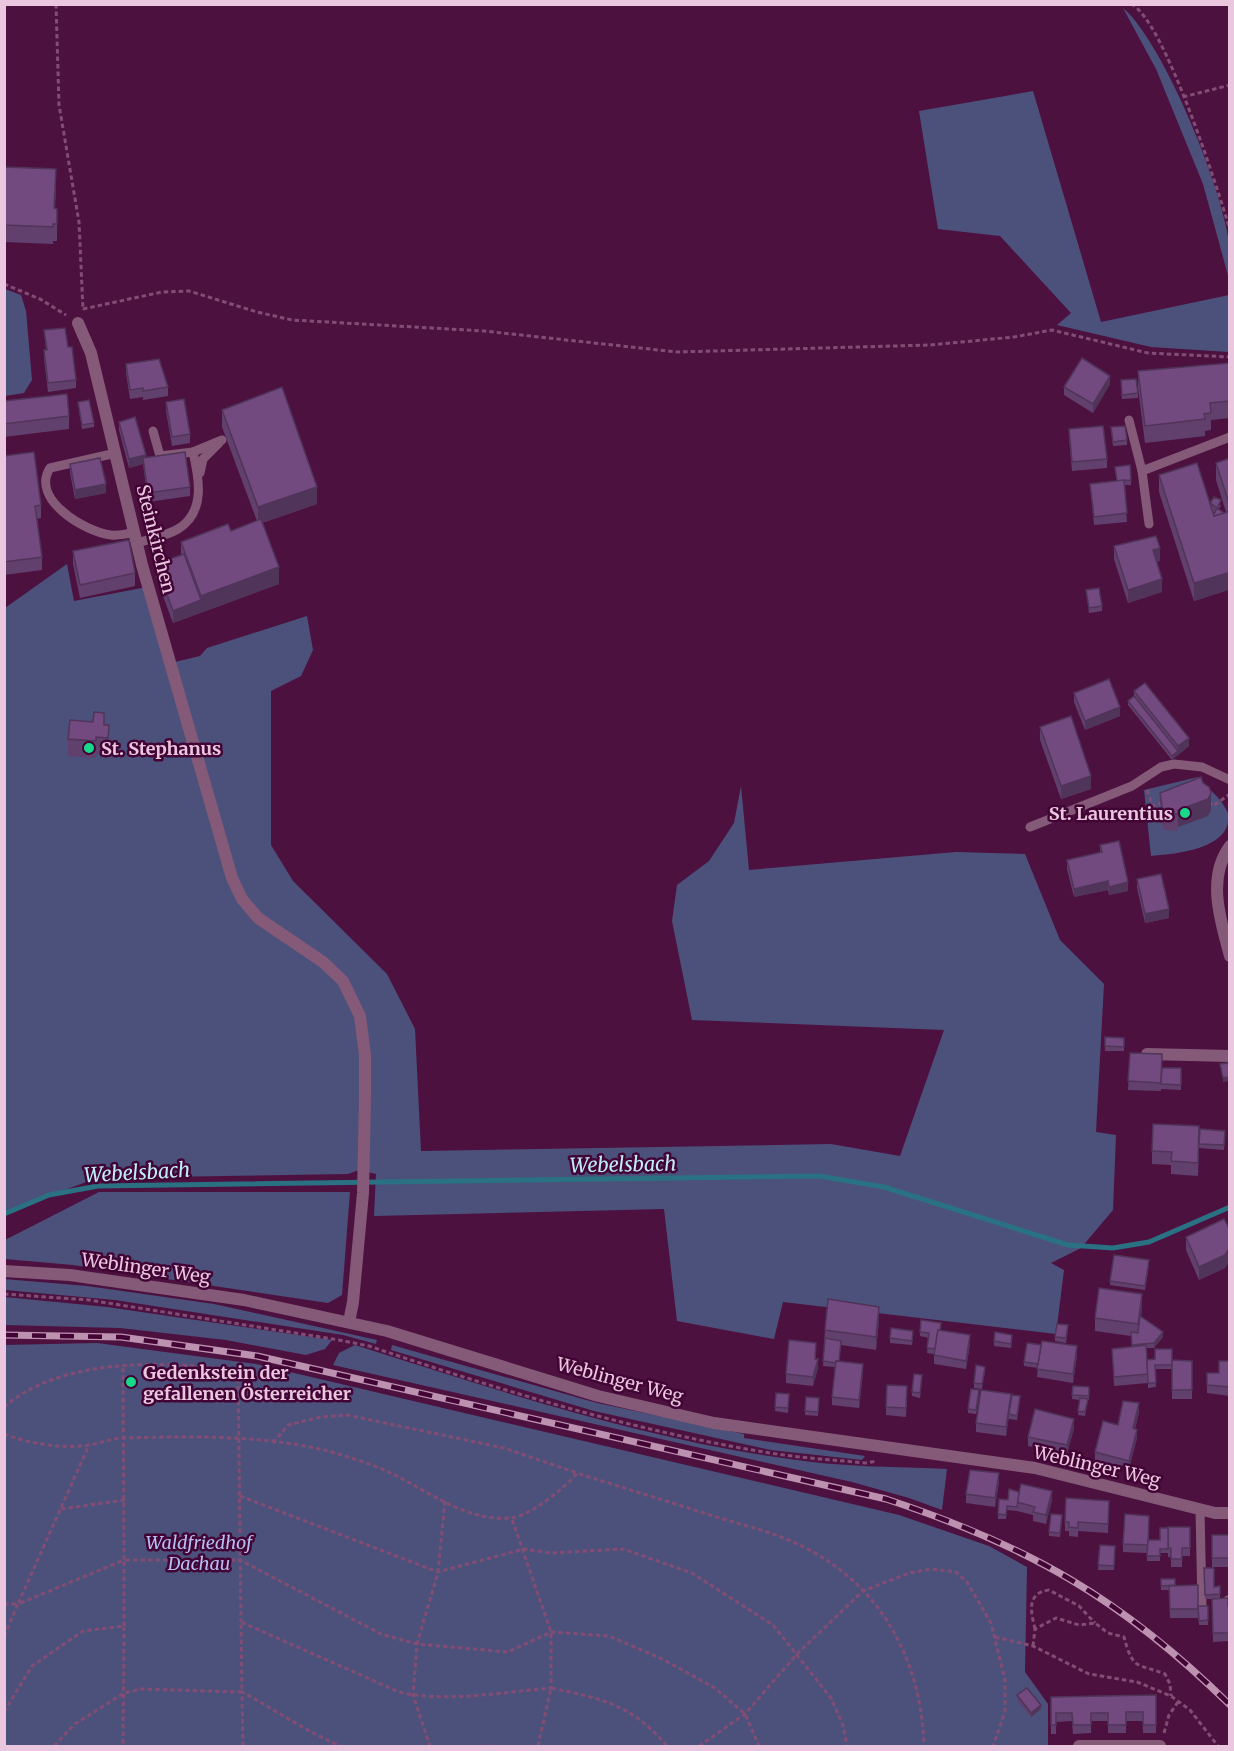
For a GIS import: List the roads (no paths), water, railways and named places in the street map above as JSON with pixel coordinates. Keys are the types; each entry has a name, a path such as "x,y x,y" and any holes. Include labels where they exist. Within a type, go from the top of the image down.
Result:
{"street":[{"name":"Steinkirchen","path":"78,323 91,353 136,538 232,878 242,899 258,918 323,962 343,981 360,1016 365,1055 363,1193 349,1322"},
{"path":"1230,846 1222,856 1217,892 1218,911 1230,956"},
{"path":"1131,1053 1230,1056"},
{"name":"Weblinger Weg","path":"4,1271 70,1275 244,1300 349,1322 598,1396 714,1423 1035,1468 1200,1509 1230,1513"},
{"path":"1079,1746 1160,1746"}],"lane":[{"path":"1129,420 1142,471 1149,524"},
{"path":"116,453 50,468 45,476 46,488 52,501 93,530 111,535 136,538 178,529 191,516 198,498 203,459 222,440 193,452 160,456 153,431"},
{"path":"1142,471 1230,437"},
{"path":"193,452 200,478"},
{"path":"1030,827 1132,786 1161,767 1174,764 1202,767 1230,780"},
{"path":"1200,1509 1202,1607"}],"waterway":[{"name":"Webelsbach","path":"4,1214 49,1195 98,1186 819,1176 884,1187 1068,1245 1113,1248 1149,1242 1230,1207"}],"railway":[{"path":"4,1335 121,1337 257,1356 886,1499 985,1536 1071,1580 1151,1635 1230,1705"}],"place":[{"name":"St. Stephanus","path":"89,748"},
{"name":"St. Laurentius","path":"1185,813"},
{"name":"Gedenkstein der gefallenen Österreicher","path":"131,1382"}],"park label":[{"name":"Waldfriedhof Dachau","path":"199,1552"}]}
